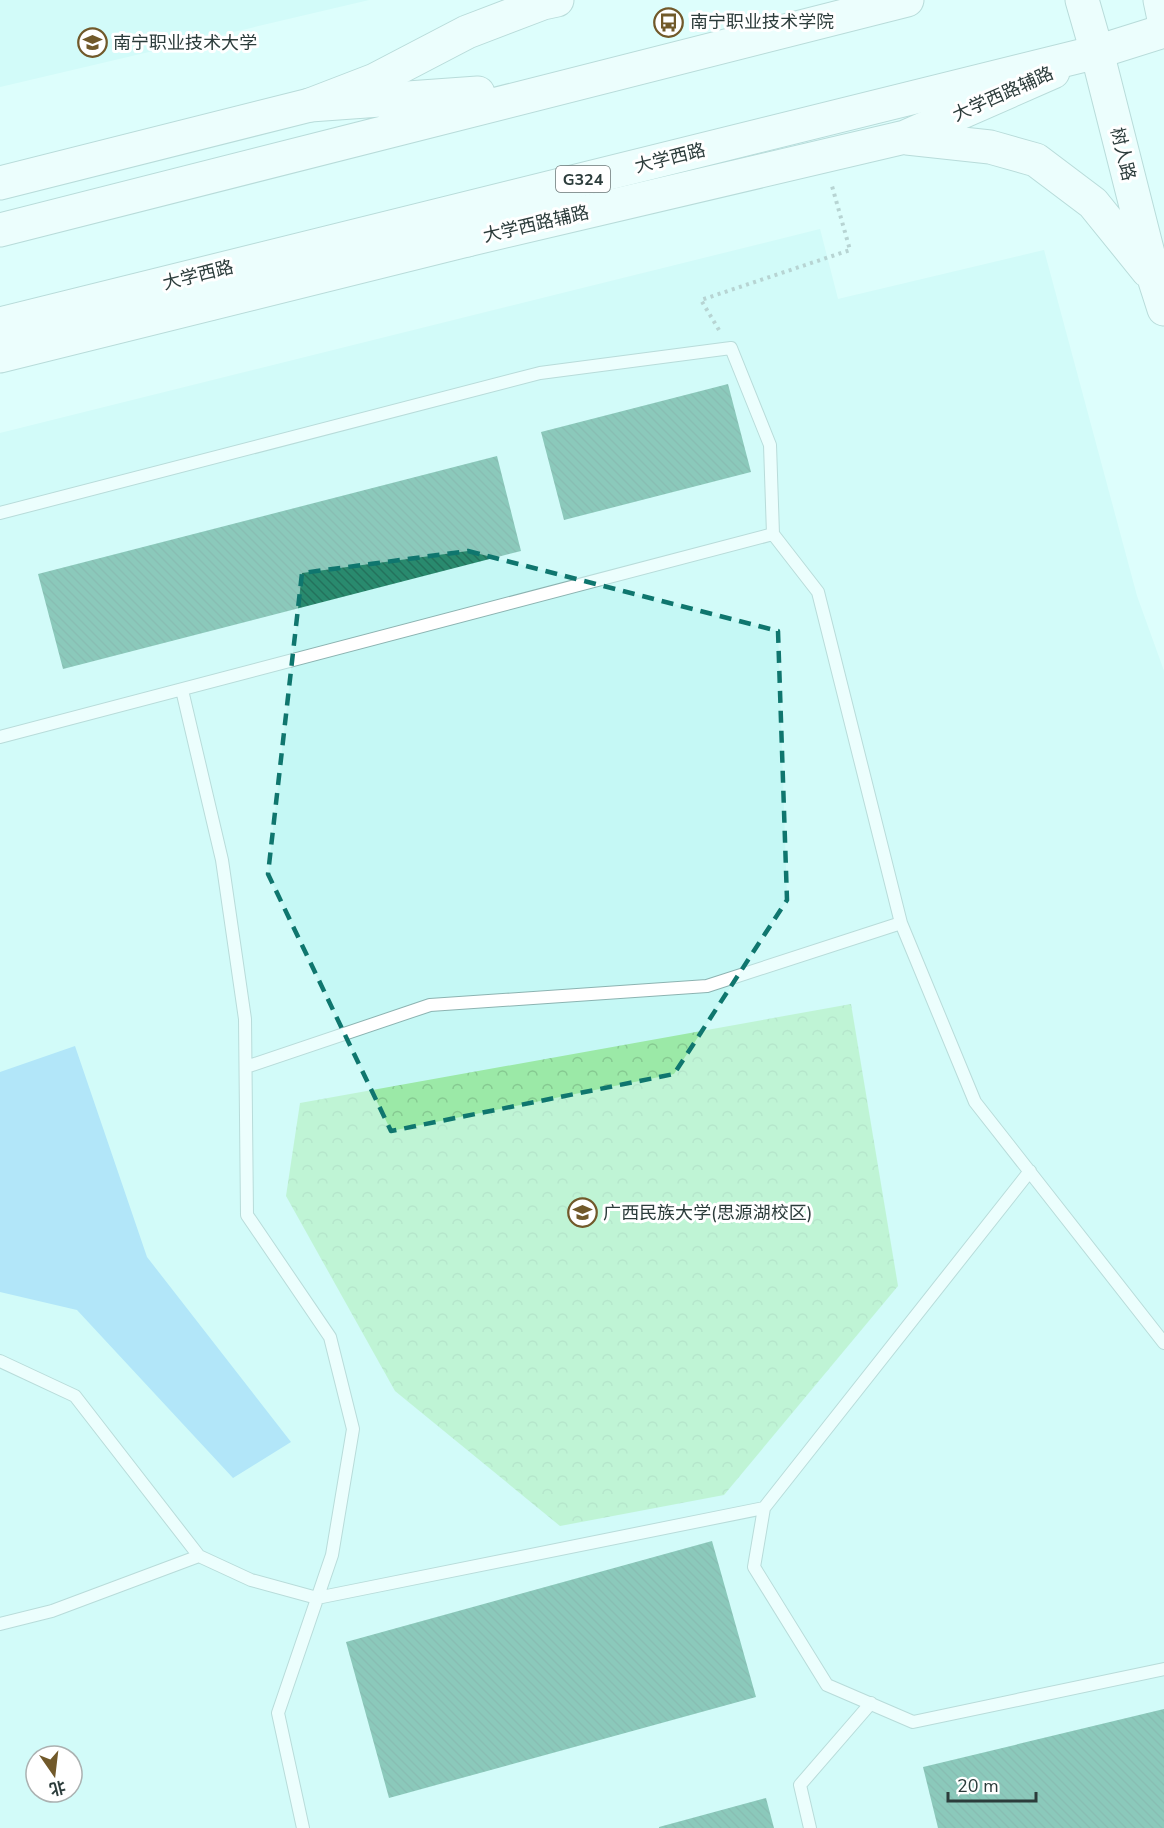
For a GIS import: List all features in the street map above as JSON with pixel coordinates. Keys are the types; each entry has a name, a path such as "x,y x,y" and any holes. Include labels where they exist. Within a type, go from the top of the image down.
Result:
{"main road":[{"path":"0,183 310,105 375,80 466,32 543,3 557,0"},
{"path":"0,230 907,0"},
{"name":"树人路","path":"1082,0 1160,295"},
{"path":"1160,0 1164,20"},
{"name":"大学西路","path":"0,324 1097,52 1164,31"},
{"name":"大学西路辅路","path":"0,356 467,240 905,137 1097,52"},
{"path":"310,105 564,87"},
{"path":"905,137 990,147 1036,160 1093,203 1160,295"},
{"path":"467,240 675,156"},
{"path":"39,314 212,303"}],"lane":[{"path":"0,513 540,373 731,348 770,445 773,534 818,592 901,923 975,1102 1164,1343"},
{"path":"0,737 773,534"},
{"path":"182,690 222,860 245,1018 247,1215 330,1337 353,1429 332,1555 278,1713 303,1828"},
{"path":"246,1067 430,1005 707,986 901,923"},
{"path":"1030,1171 764,1508 753,1567 827,1685 913,1722 1164,1669"},
{"path":"0,1361 75,1396 199,1556 251,1580 317,1598 764,1508"},
{"path":"0,1624 52,1611 199,1556"},
{"path":"810,1828 800,1785 871,1703"}],"path":[{"path":"731,348 700,300 850,250 823,157"}],"highlighted area":[{"path":"468,551 778,631 787,900 674,1074 391,1131 268,874 302,573"}],"shaded area":[{"name":"南宁职业技术大学","path":"0,0 369,0 0,87"},
{"name":"广西民族大学(思源湖校区)","path":"820,229 838,299 1044,250 1137,596 1164,671 1164,1828 0,1828 0,433"}],"green space":[{"path":"851,1004 898,1286 724,1495 560,1526 395,1391 286,1196 300,1103"}],"water":[{"path":"75,1046 147,1257 291,1442 233,1478 77,1310 0,1292 0,1072"}],"building":[{"path":"728,384 751,472 564,520 541,432"},
{"path":"497,456 521,551 63,669 38,574"},
{"path":"712,1541 756,1697 389,1798 346,1642"},
{"path":"1164,1709 1164,1828 938,1828 923,1767"},
{"path":"766,1798 774,1828 659,1828 659,1827"}],"place":[{"name":"南宁职业技术学院","path":"669,22"},
{"name":"南宁职业技术大学","path":"92,43"},
{"name":"广西民族大学(思源湖校区)","path":"582,1213"}]}
